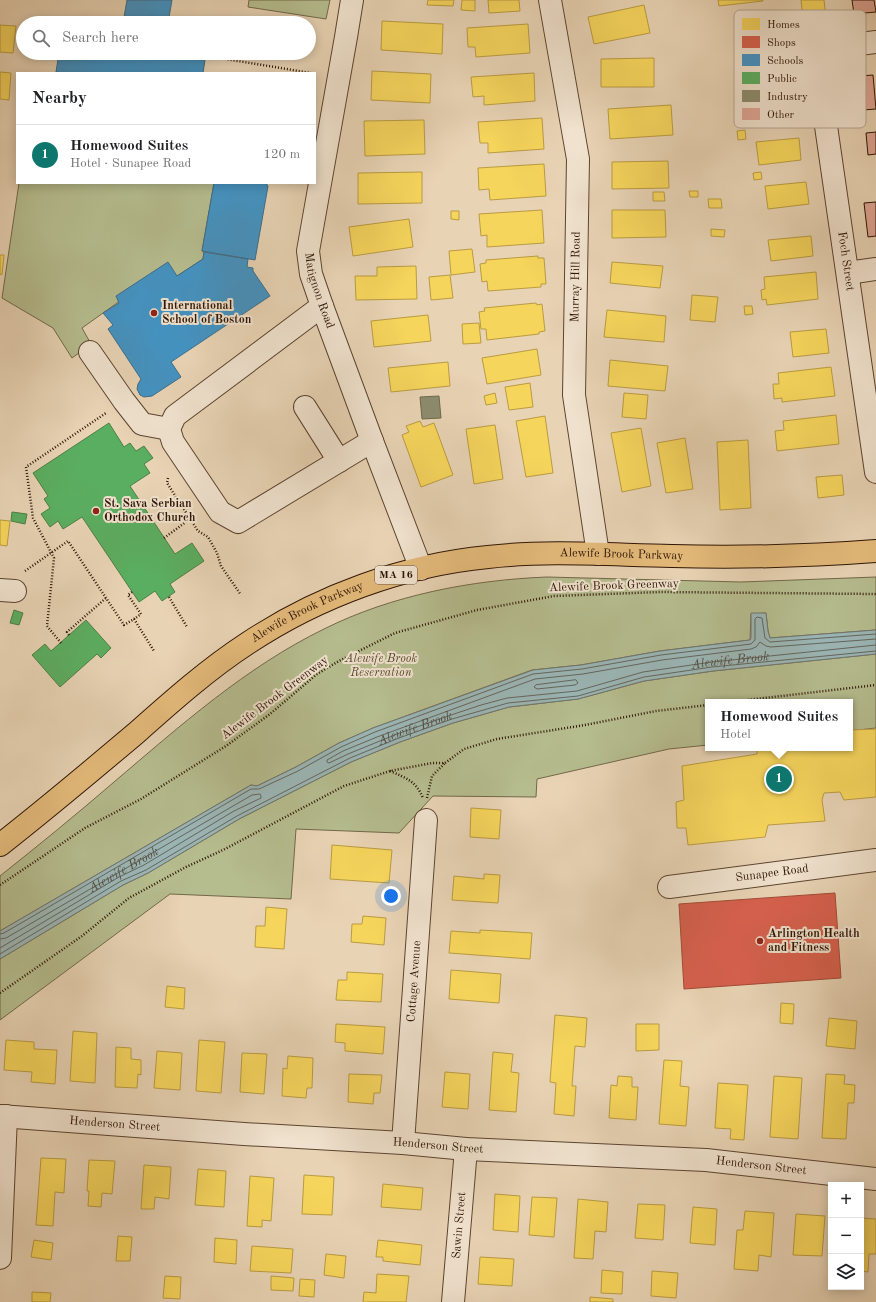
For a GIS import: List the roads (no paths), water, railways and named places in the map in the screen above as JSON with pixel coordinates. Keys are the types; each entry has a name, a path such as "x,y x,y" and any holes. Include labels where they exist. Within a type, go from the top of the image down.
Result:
{"main road":[{"name":"Alewife Brook Parkway","path":"0,845 94,769 191,685 249,642 285,620 325,601 371,583 422,569 474,558 509,555 550,553 761,557 805,556 876,550"}],"street":[{"name":"Matignon Road","path":"352,0 308,251 309,265 322,306 372,441 422,569"},
{"name":"Murray Hill Road","path":"550,0 578,159 574,395 598,554"},
{"name":"Foch Street","path":"866,43 876,42"},
{"name":"Foch Street","path":"827,128 876,472"},
{"path":"848,273 876,269"},
{"path":"322,306 175,416 169,429 173,442 220,512 238,522 372,441"},
{"path":"90,352 142,424 169,429"},
{"path":"305,407 339,461"},
{"name":"Cottage Avenue","path":"403,1143 426,820"},
{"name":"Sunapee Road","path":"669,887 876,860"},
{"path":"0,1258 3,1116"},
{"name":"Henderson Street","path":"3,1116 244,1134 403,1143 466,1149 706,1160 876,1180"},
{"name":"Sawin Street","path":"453,1302 466,1149"}],"water":[{"name":"Alewife Brook","path":"751,613 766,613 770,638 876,630 876,654 713,671 644,681 578,699 509,707 453,723 351,762 239,819 148,873 123,885 0,959 0,931 251,785 257,786 296,767 339,743 373,728 533,670 581,665 660,651 750,640"}],"place":[{"name":"International School of Boston","path":"154,313"},
{"name":"St. Sava Serbian Orthodox Church","path":"96,511"},
{"name":"Homewood Suites","path":"779,779"},
{"name":"Arlington Health and Fitness","path":"760,941"}],"park label":[{"name":"Alewife Brook Reservation","path":"381,666"}]}
